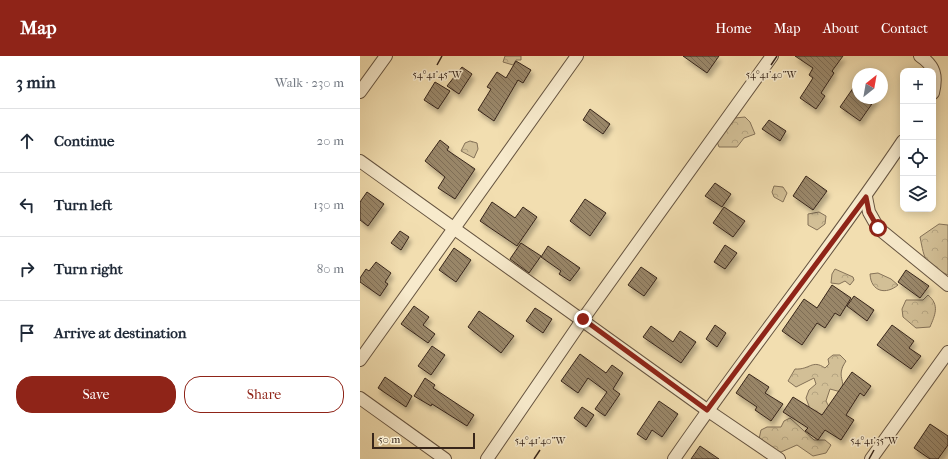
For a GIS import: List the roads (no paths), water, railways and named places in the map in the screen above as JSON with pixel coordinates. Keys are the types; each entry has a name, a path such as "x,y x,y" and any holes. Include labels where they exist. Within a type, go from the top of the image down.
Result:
{"street":[{"path":"360,92 386,56"},
{"path":"360,360 577,56"},
{"path":"487,459 583,319 772,56"},
{"path":"920,56 934,68"},
{"path":"674,459 707,410 866,197 900,146"},
{"path":"360,160 583,319 707,410 779,459"},
{"path":"866,197 869,212 878,228 948,285"},
{"path":"871,459 948,352"},
{"path":"360,398 445,459"}]}
